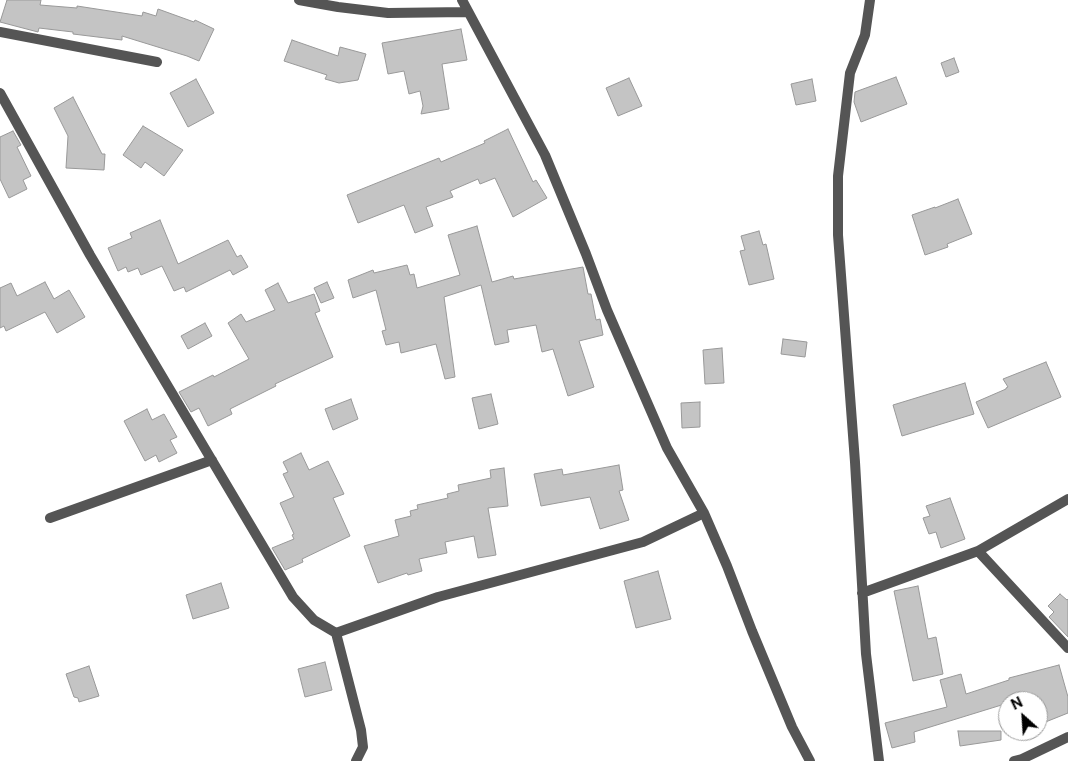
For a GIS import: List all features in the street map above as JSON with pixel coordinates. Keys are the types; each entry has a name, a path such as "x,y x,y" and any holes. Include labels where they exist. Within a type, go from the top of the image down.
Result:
{"street":[{"path":"299,0 338,8 388,14 467,12"},
{"path":"462,0 545,155 607,310 666,448 704,513 792,727 810,761"},
{"path":"870,0 865,35 850,73 838,176 838,235 866,654 880,761"},
{"path":"0,32 157,62"},
{"path":"0,93 90,255 294,597 314,620 336,634 361,730 363,747 356,761"},
{"path":"50,518 212,460"},
{"path":"862,593 978,551 1068,499"},
{"path":"336,634 438,597 643,542 704,513"},
{"path":"978,551 1068,648"},
{"path":"1014,761 1068,737"}],"building":[{"path":"7,0 41,0 40,5 77,8 77,6 142,16 143,12 156,16 158,9 194,22 195,20 214,29 199,61 122,36 122,40 39,28 38,32 0,22"},
{"path":"461,29 467,60 442,64 449,109 421,114 423,106 420,91 409,94 404,71 388,74 382,43"},
{"path":"292,40 338,56 340,47 366,54 358,80 339,83 325,79 327,75 284,61"},
{"path":"954,58 959,72 946,77 941,63"},
{"path":"896,77 907,104 861,122 854,102 855,92"},
{"path":"629,78 642,106 618,116 606,88"},
{"path":"196,79 214,113 188,127 170,93"},
{"path":"812,79 816,101 796,105 791,84"},
{"path":"73,97 102,154 105,154 104,170 66,168 68,136 54,108"},
{"path":"143,126 183,150 164,176 145,162 141,168 123,155"},
{"path":"508,129 533,182 536,180 547,198 513,217 495,178 480,184 478,179 450,191 453,197 426,207 433,226 415,233 404,205 358,223 347,195 439,158 441,162 485,143 484,141"},
{"path":"13,131 21,145 17,147 31,176 23,180 27,189 9,198 0,179 0,137"},
{"path":"958,199 972,234 947,244 948,247 925,255 912,215"},
{"path":"160,220 178,264 228,240 237,257 241,255 248,267 233,275 230,270 186,292 184,287 174,291 162,266 141,275 138,268 128,272 126,267 118,271 108,248 132,238 130,233"},
{"path":"477,226 492,282 513,276 514,279 583,267 588,294 591,294 596,320 600,319 603,335 579,341 594,387 568,396 553,349 542,352 536,325 507,330 509,342 495,345 481,285 444,297 455,377 445,379 436,344 401,353 399,342 386,345 382,331 386,330 376,290 353,298 348,280 373,270 374,273 407,265 410,275 414,274 417,288 460,275 448,235"},
{"path":"759,231 763,245 766,244 774,279 749,285 740,251 745,250 741,236"},
{"path":"45,282 54,299 69,290 85,317 57,333 45,312 6,331 4,326 0,328 0,288 11,283 17,296"},
{"path":"327,282 334,298 321,303 314,288"},
{"path":"278,283 288,303 314,294 320,311 315,313 333,357 275,384 276,386 230,409 232,414 208,426 199,408 191,412 179,392 249,359 228,323 241,314 246,322 275,310 265,290"},
{"path":"205,323 212,336 188,349 181,336"},
{"path":"783,339 807,342 805,357 781,354"},
{"path":"722,348 724,383 705,384 703,350"},
{"path":"1046,362 1061,397 988,428 976,402 1006,389 1008,387 1003,379"},
{"path":"965,383 974,414 902,436 893,405"},
{"path":"491,394 498,424 479,429 472,398"},
{"path":"351,399 358,419 333,430 325,409"},
{"path":"700,402 700,427 682,428 681,403"},
{"path":"147,409 152,420 164,414 177,437 170,440 177,453 159,462 156,455 145,461 124,421"},
{"path":"301,453 309,470 328,461 344,494 333,498 350,536 302,559 303,562 285,570 272,548 294,539 292,535 294,534 280,503 294,497 283,474 288,472 283,462"},
{"path":"619,465 623,490 619,491 629,520 600,529 590,497 541,506 534,474 562,469 563,475"},
{"path":"504,468 508,506 488,508 496,555 478,558 474,536 445,542 447,553 419,559 422,571 408,575 407,573 378,583 364,546 399,536 395,520 411,516 410,511 418,509 417,505 448,498 447,494 459,491 458,485 491,478 490,470"},
{"path":"950,498 965,539 941,548 936,532 929,534 923,518 930,516 926,506"},
{"path":"658,571 671,619 636,628 624,581"},
{"path":"221,583 229,608 193,619 186,595"},
{"path":"918,586 928,639 936,637 943,674 913,681 894,591"},
{"path":"1060,594 1068,599 1068,637 1049,617 1054,612 1048,606"},
{"path":"325,662 332,690 305,697 298,669"},
{"path":"1059,665 1068,697 1068,713 1048,721 1048,691 998,691 998,706 914,732 915,742 892,748 885,723 947,707 940,680 961,674 966,694 1009,680 1009,678"},
{"path":"89,666 99,696 79,702 78,698 74,697 66,674"},
{"path":"958,731 998,731 998,740 960,746"}]}
